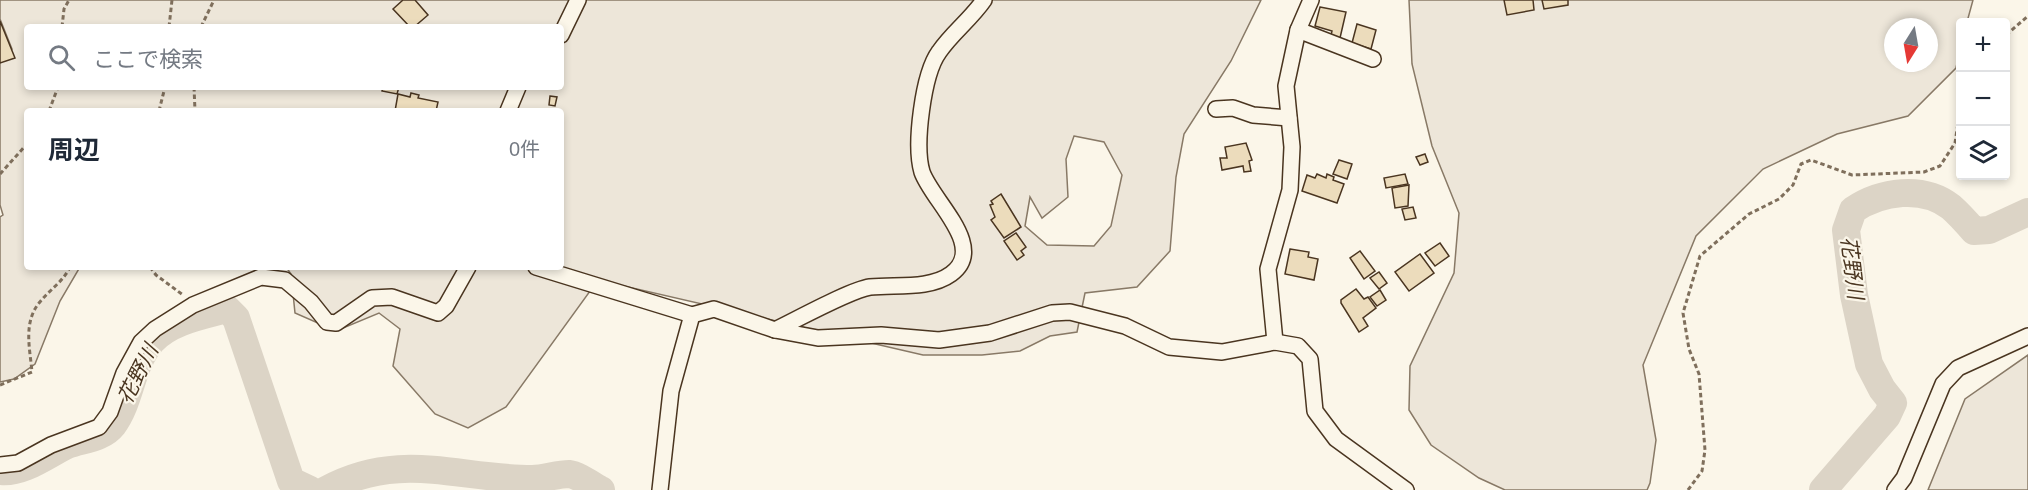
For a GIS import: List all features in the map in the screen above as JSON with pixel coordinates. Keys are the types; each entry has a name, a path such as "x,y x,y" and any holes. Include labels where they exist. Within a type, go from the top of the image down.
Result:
{"street":[{"path":"564,29 578,0"},
{"path":"775,330 868,287 930,282 950,275 957,269 962,260 963,239 922,171 919,147 928,73 939,52 984,0"},
{"path":"1275,342 1268,269 1290,190 1292,147 1286,86 1298,30 1311,0"},
{"path":"1298,30 1373,59"},
{"path":"509,108 517,90"},
{"path":"1216,109 1233,108 1253,115 1289,118"},
{"path":"0,465 18,463 51,445 99,427 110,412 124,373 141,342 155,329 193,305 261,277 285,280 311,302 327,322 336,323 372,298 392,297 438,313 446,306 466,270"},
{"path":"546,270 692,315 714,309 775,330 818,338 881,335 954,339 990,333 1055,312 1070,312 1125,326 1169,347 1222,352 1275,342 1298,346 1310,359 1315,411 1336,439 1406,490"},
{"path":"660,490 671,391 692,315"},
{"path":"1895,490 1904,478 1943,384 1958,368 2028,336"}],"path":[{"path":"62,24 64,9 69,0"},
{"path":"170,24 172,0"},
{"path":"202,24 214,0"},
{"path":"2010,32 2028,16"},
{"path":"50,108 57,90"},
{"path":"160,108 164,90"},
{"path":"194,90 195,108"},
{"path":"1688,490 1702,471 1705,450 1699,374 1689,349 1683,313 1700,256 1749,214 1779,199 1793,185 1801,164 1811,160 1852,175 1924,172 1940,166 1955,143 1958,126"},
{"path":"0,174 24,147"},
{"path":"0,385 32,372 29,324 38,304 68,270"},
{"path":"153,270 193,305"}],"shaded area":[{"path":"0,0 1261,0 1231,61 1184,134 1176,177 1170,251 1137,287 1085,293 1077,332 1050,336 1020,351 982,355 923,355 598,280 506,407 468,428 435,414 393,366 400,329 379,313 336,331 295,313 291,274 288,270 564,270 564,108 24,108 24,270 78,270 60,301 35,364 14,379 0,382 0,217 3,215 0,205 0,60 12,49 0,19","holes":["1074,136 1104,142 1122,175 1111,226 1094,246 1047,245 1025,226 1030,197 1042,218 1068,197 1066,159"]},
{"path":"1409,0 1973,0 1968,18 1956,18 1956,68 1908,116 1837,134 1763,169 1696,236 1643,365 1656,440 1647,490 1505,490 1479,478 1431,445 1409,410 1410,366 1454,273 1459,213 1432,146 1412,64"},
{"path":"2028,355 2028,490 1928,490 1965,399"}],"building":[{"path":"403,0 415,0 428,15 418,24 407,24 393,9"},
{"path":"1504,0 1533,0 1534,10 1507,15"},
{"path":"1542,0 1568,0 1568,5 1544,9"},
{"path":"1320,7 1346,12 1340,38 1331,35 1332,31 1315,26"},
{"path":"0,21 15,58 0,63"},
{"path":"1357,24 1376,30 1371,49 1352,43"},
{"path":"382,90 398,90 397,94"},
{"path":"411,93 419,95 418,98 438,102 437,108 396,108 398,94 410,97"},
{"path":"550,96 557,97 555,106 549,105"},
{"path":"1246,143 1252,160 1249,161 1251,171 1244,172 1243,166 1222,170 1220,158 1227,158 1225,147"},
{"path":"1425,154 1428,162 1420,165 1416,157"},
{"path":"1339,160 1352,164 1347,179 1333,174"},
{"path":"1317,174 1326,178 1327,174 1334,177 1333,180 1344,184 1337,203 1302,191 1307,175 1315,178"},
{"path":"1405,174 1408,184 1386,188 1384,178"},
{"path":"1409,185 1408,206 1395,208 1392,188"},
{"path":"1001,194 1021,227 1004,238 991,220 995,217 990,205 993,204 991,201"},
{"path":"1413,207 1416,218 1405,220 1402,209"},
{"path":"1016,233 1026,247 1021,251 1024,255 1017,260 1004,241"},
{"path":"1440,243 1449,256 1435,266 1425,253"},
{"path":"1290,249 1309,252 1308,257 1318,259 1314,280 1285,274"},
{"path":"1360,251 1375,271 1364,279 1350,258"},
{"path":"1420,254 1434,273 1409,291 1395,272"},
{"path":"1379,272 1387,283 1379,289 1370,278"},
{"path":"1356,289 1364,299 1368,297 1376,308 1363,318 1368,326 1359,332 1341,303 1341,300"},
{"path":"1380,290 1386,300 1377,306 1370,297"}],"waterway":[{"name":"花野川","path":"1823,490 1887,416 1893,403 1882,389 1869,364 1854,295 1846,230 1853,210 1876,198 1915,193 1940,200 1951,207 1974,231 1989,230 2028,212"},
{"name":"花野川","path":"0,471 26,466 67,445 98,436 108,430 124,405 135,371 152,341 177,324 227,309 236,318 291,481 310,490"},
{"name":"花野川","path":"326,490 353,478 379,471 404,469 532,479 569,474 601,490"}]}
